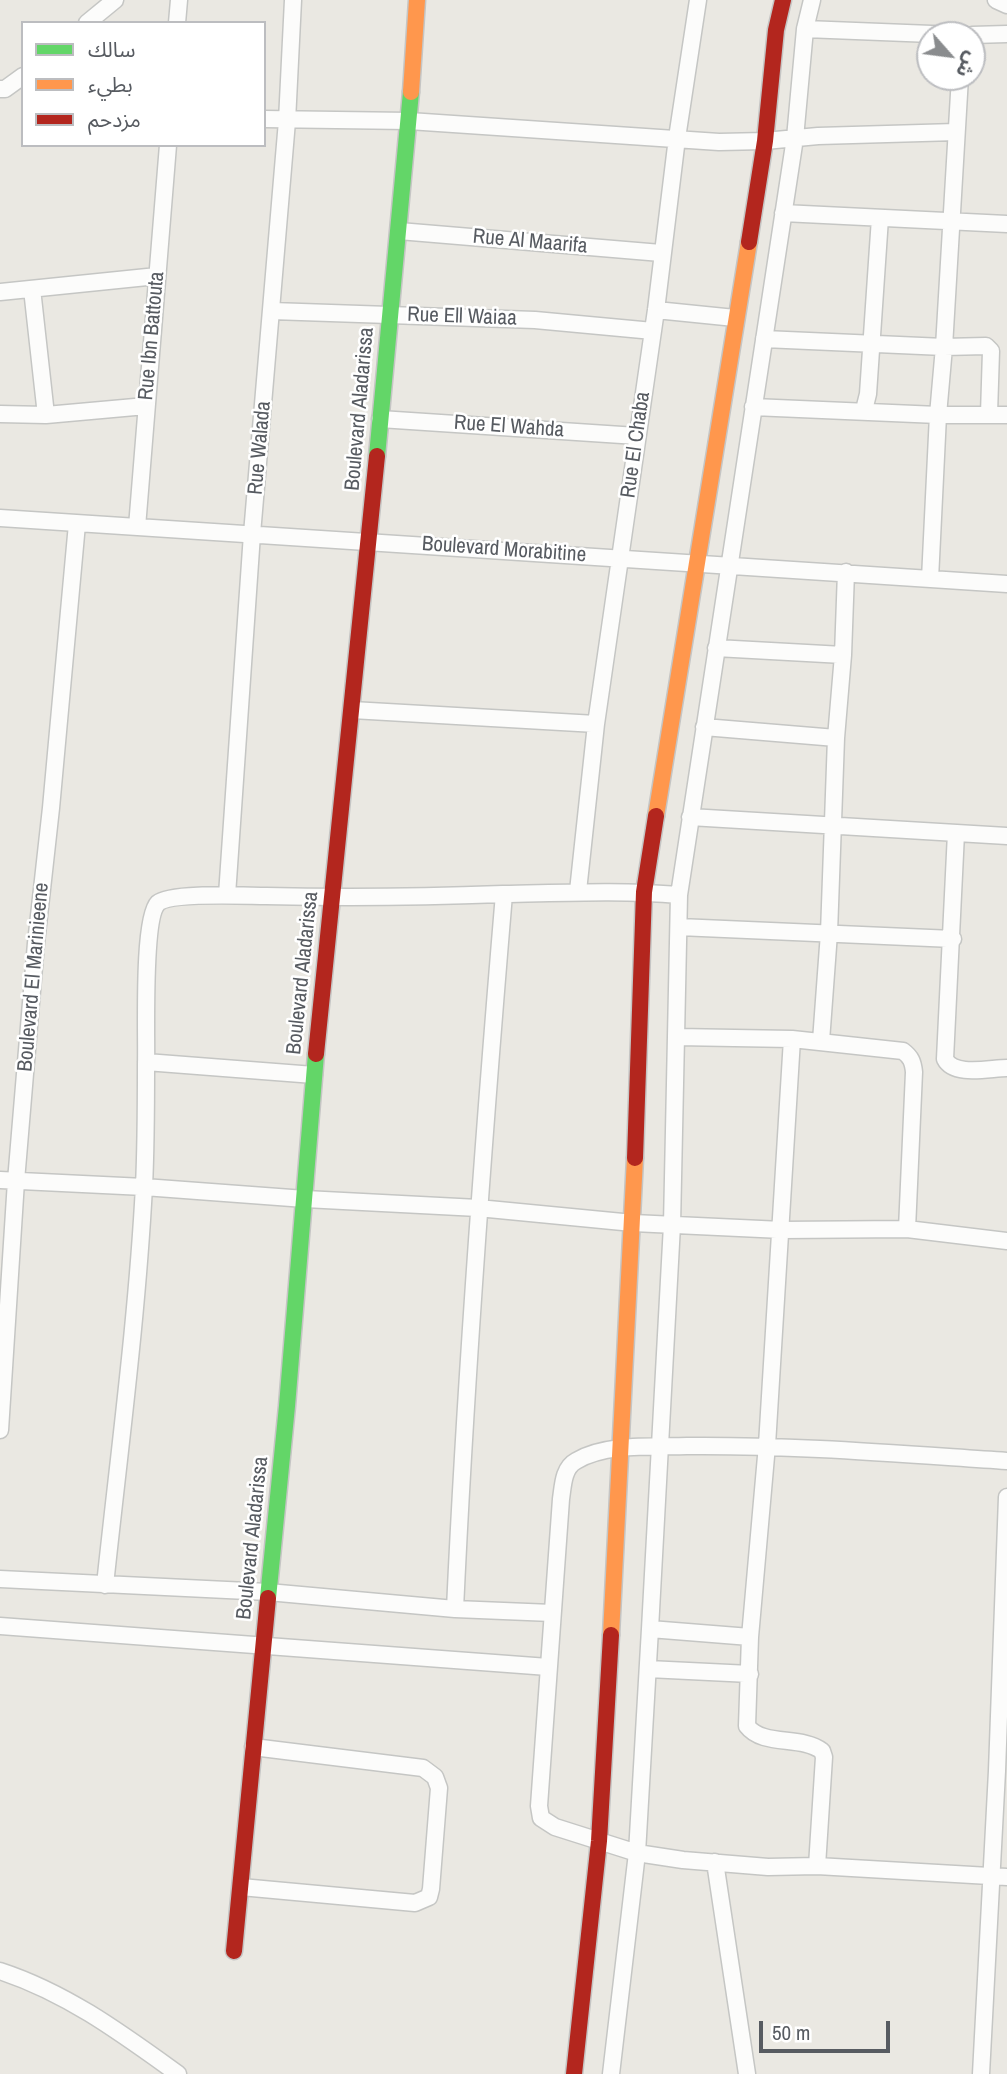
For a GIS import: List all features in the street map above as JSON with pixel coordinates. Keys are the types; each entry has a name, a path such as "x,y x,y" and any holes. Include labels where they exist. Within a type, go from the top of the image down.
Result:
{"street":[{"path":"89,21 115,0"},
{"path":"177,21 179,0"},
{"name":"Rue Walada","path":"228,895 252,534 287,121 293,0"},
{"name":"Boulevard Aladarissa","path":"234,1951 305,1199 314,1075 399,231 417,0"},
{"name":"Rue El Chaba","path":"578,891 596,724 698,0"},
{"path":"575,2074 599,1841 622,1448 644,892 765,141 776,30 783,0"},
{"path":"611,2074 637,1853 648,1669 672,1225 679,895 794,138 805,29 812,0"},
{"path":"996,0 1007,5"},
{"path":"805,29 916,33"},
{"path":"986,35 1007,34"},
{"path":"0,89 5,89 21,77"},
{"path":"930,579 960,91"},
{"path":"266,119 409,121 719,142 956,132"},
{"name":"Rue Ibn Battouta","path":"137,527 167,147"},
{"path":"783,213 1007,224"},
{"path":"864,410 868,394 880,218"},
{"name":"Rue Al Maarifa","path":"399,231 661,253"},
{"path":"0,292 157,276"},
{"path":"32,289 46,415"},
{"path":"656,310 736,318"},
{"name":"Rue Ell Waiaa","path":"272,311 535,320 653,331"},
{"path":"764,339 944,347 977,345 990,348 989,414"},
{"path":"0,414 46,415 146,406"},
{"path":"753,407 938,415 1007,415"},
{"name":"Rue El Wahda","path":"380,419 637,436"},
{"name":"Boulevard Morabitine","path":"0,518 1007,584"},
{"name":"Boulevard El Marinieene","path":"0,1430 8,1180 51,808 77,524"},
{"path":"821,1041 829,933 836,738 846,572"},
{"path":"716,648 843,655"},
{"path":"352,710 596,724"},
{"path":"704,727 836,738"},
{"path":"690,817 1007,836"},
{"path":"956,833 953,939 945,1059 947,1064 956,1070 1007,1068"},
{"path":"105,1585 144,1186 146,992 150,920 154,909 161,901 171,897 228,895 332,897 578,891 679,895"},
{"path":"455,1609 478,1208 504,894"},
{"path":"679,927 953,939"},
{"path":"677,1037 792,1039 903,1051 911,1059 914,1072 907,1229"},
{"path":"792,1039 767,1445 750,1637 747,1726 755,1734 818,1748 824,1756 817,1866"},
{"path":"146,1062 314,1075"},
{"path":"8,1180 478,1208 633,1223 782,1230 907,1229 1007,1241"},
{"path":"999,1877 817,1866 768,1867 637,1853 555,1827 539,1814 561,1499 567,1471 571,1465 587,1455 622,1448 767,1445 1007,1461"},
{"path":"981,2074 999,1877 1007,1497"},
{"path":"0,1579 268,1592 455,1609 552,1613"},
{"path":"0,1626 548,1667"},
{"path":"650,1629 750,1637"},
{"path":"648,1669 750,1674"},
{"path":"241,1887 415,1903 429,1897 431,1889 439,1788 430,1772 423,1768 253,1747"},
{"path":"715,1862 747,2074"},
{"path":"0,1971 65,1998 109,2025 178,2074"}],"traffic: fast":[{"path":"377,456 411,92"},
{"path":"268,1598 316,1054"}],"traffic: slow":[{"path":"411,92 417,0"},
{"path":"656,816 749,242"},
{"path":"611,1635 635,1158"}],"traffic: jam":[{"path":"749,242 765,141 776,30 783,0"},
{"path":"316,1054 377,456"},
{"path":"635,1158 644,892 656,816"},
{"path":"234,1951 268,1598"},
{"path":"574,2074 599,1841 611,1635"}]}
